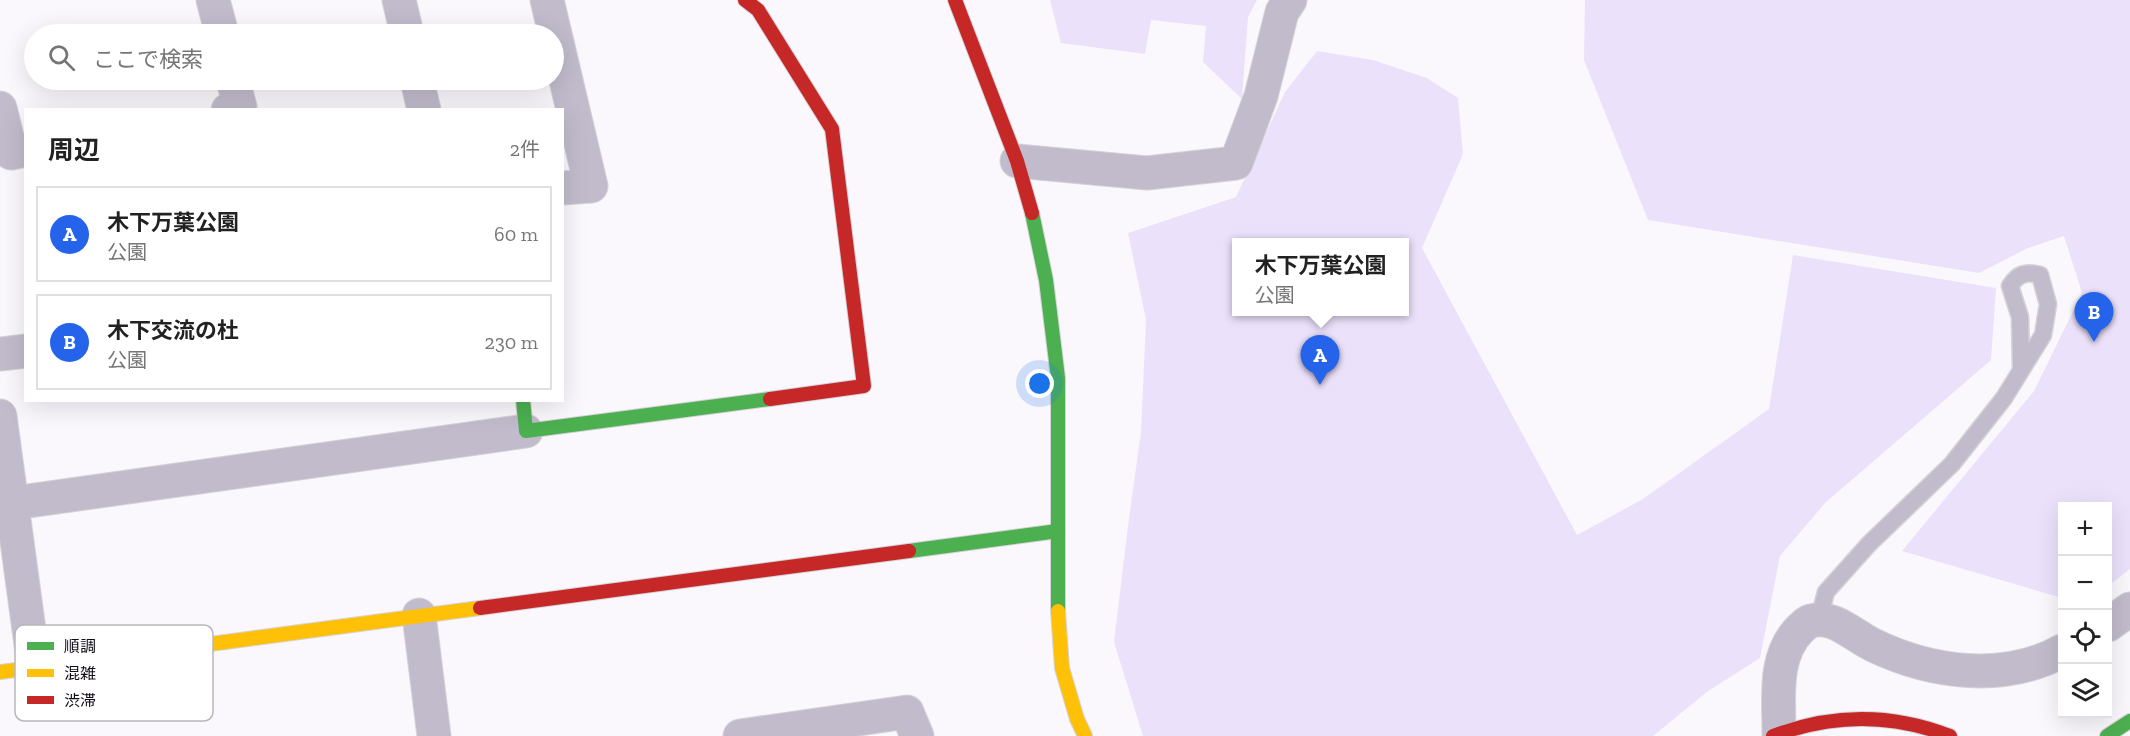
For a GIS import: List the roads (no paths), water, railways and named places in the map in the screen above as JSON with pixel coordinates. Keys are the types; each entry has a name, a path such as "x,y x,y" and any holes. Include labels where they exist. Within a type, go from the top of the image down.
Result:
{"main road":[{"path":"524,416 864,386 832,129 758,10 745,0"},
{"path":"955,0 1017,161 1034,223 1046,280 1058,378 1057,604 1062,668 1077,719 1085,736"},
{"path":"213,643 1058,531"},
{"path":"0,672 15,670"},
{"path":"1776,735 1821,722 1857,719 1923,725 1950,736"},
{"path":"2107,736 2130,721"}],"street":[{"path":"213,0 219,24"},
{"path":"399,0 405,24"},
{"path":"1017,161 1147,173 1236,163 1261,96 1282,12 1290,0"},
{"path":"557,2 561,24"},
{"path":"564,40 591,186 564,188"},
{"path":"236,90 240,107 236,108"},
{"path":"419,90 424,108"},
{"path":"0,108 11,153 24,150"},
{"path":"0,354 24,351"},
{"path":"0,416 6,504 27,625"},
{"path":"6,504 524,416"},
{"path":"2112,622 2130,609"},
{"path":"419,615 434,736"},
{"path":"1776,735 1782,657 1796,633 1808,621 1819,619 1836,623 1873,645 1912,661 1942,668 1980,671 2016,669 2058,653"},
{"path":"740,736 908,712 917,736"}],"lane":[{"path":"1819,619 1826,592 1869,544 1952,464 2004,398 2021,367 2043,335 2048,304 2040,275 2028,272 2017,276 2010,286 2020,317 2021,367"}],"place":[{"name":"木下交流の杜","path":"2094,342"},
{"name":"木下万葉公園","path":"1320,385"}]}
